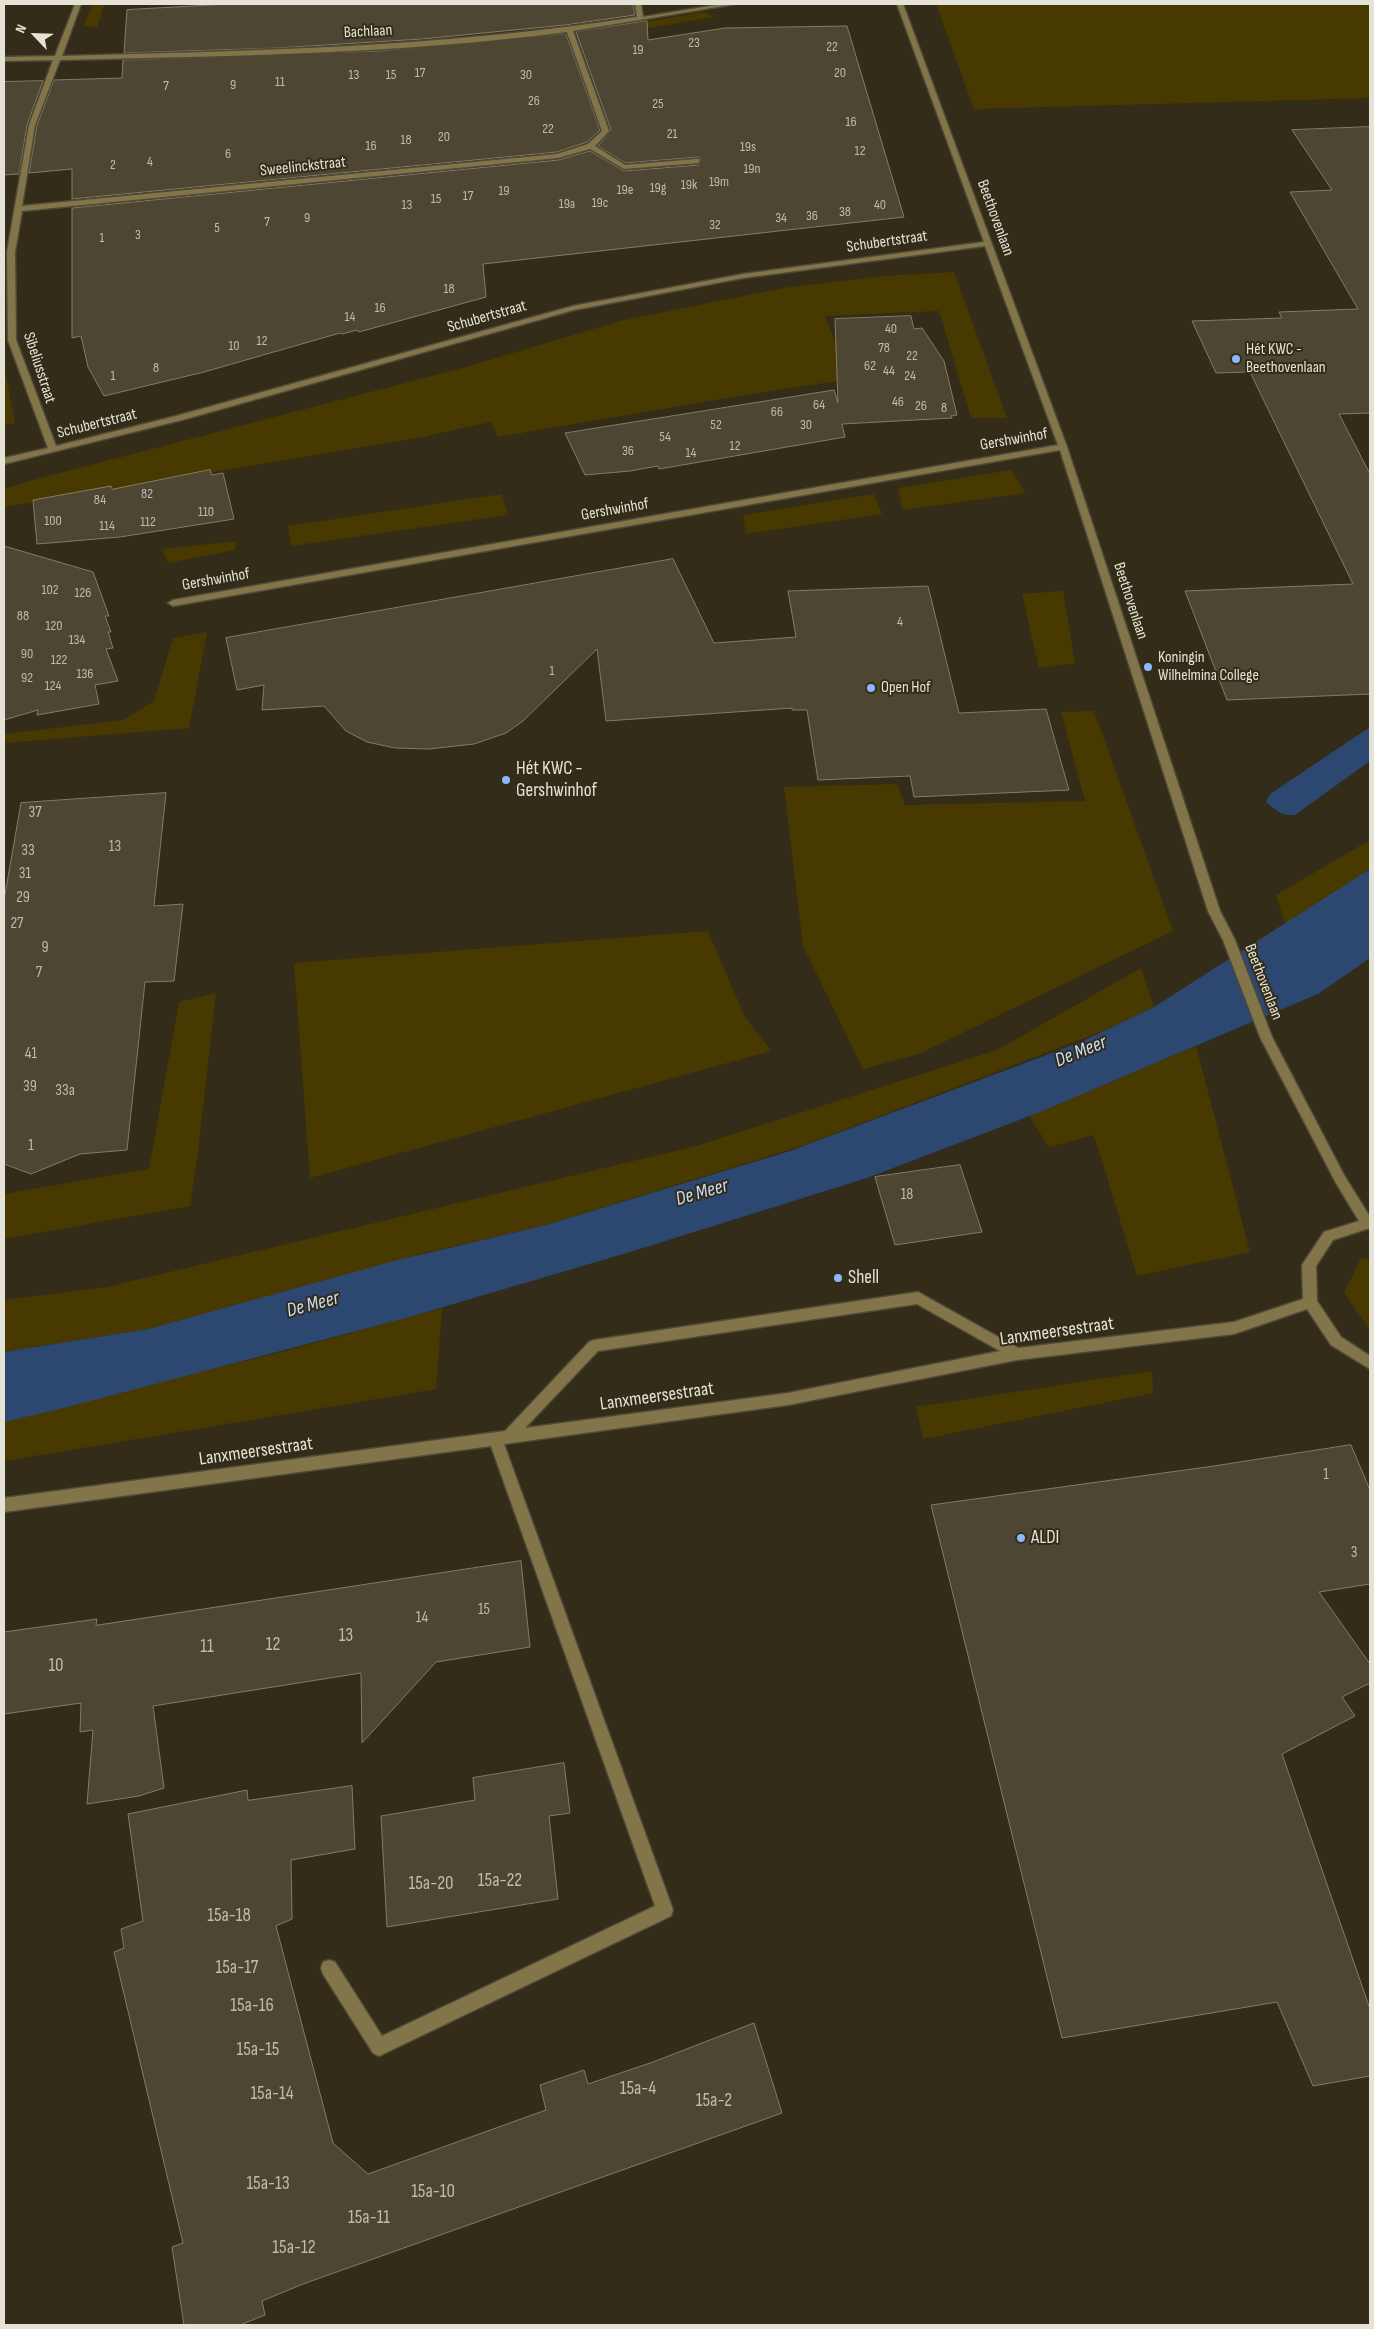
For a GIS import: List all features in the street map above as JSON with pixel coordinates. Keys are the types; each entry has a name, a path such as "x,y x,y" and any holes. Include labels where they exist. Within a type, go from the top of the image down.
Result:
{"street":[{"name":"Sibeliusstraat","path":"53,450 12,340 11,252 32,125 78,4"},
{"path":"638,4 640,18"},
{"name":"Bachlaan","path":"4,59 264,52 486,39 569,29 732,4"},
{"name":"Beethovenlaan","path":"900,4 1063,447 1214,910 1229,940 1266,1037 1340,1178 1369,1223"},
{"path":"569,29 606,131 591,146 624,167 696,161"},
{"name":"Sweelinckstraat","path":"17,209 558,156 591,146"},
{"name":"Schubertstraat","path":"4,461 179,418 573,308 743,276 987,244"},
{"name":"Gershwinhof","path":"172,603 1063,447"},
{"path":"1369,1223 1330,1236 1309,1265 1310,1302 1336,1341 1370,1363"},
{"path":"329,1968 379,2047 666,1910 502,1437 594,1346 918,1298 1017,1354"},
{"name":"Lanxmeersestraat","path":"4,1505 788,1399 1017,1354 1234,1328 1310,1302"}],"shaded area":[{"path":"92,4 104,4 97,28 84,26"},
{"path":"936,4 1370,4 1370,98 974,109"},
{"path":"704,12 714,17 613,34 610,28"},
{"path":"954,272 1007,418 971,418 939,311 825,316 850,379 498,437 491,422 422,437 4,507 4,489 29,481 466,367 620,321 783,288 883,276"},
{"path":"4,364 15,423 4,425"},
{"path":"1011,470 1026,493 903,510 898,488"},
{"path":"502,494 508,515 291,546 288,526"},
{"path":"874,494 882,514 746,534 743,515"},
{"path":"236,541 235,550 168,563 162,549"},
{"path":"1063,591 1075,663 1039,668 1022,594"},
{"path":"207,632 189,728 4,743 4,734 123,720 154,701 173,638"},
{"path":"1094,711 1173,931 919,1054 863,1069 803,946 784,787 897,784 905,805 1085,801 1061,712"},
{"path":"1370,840 1370,869 1285,924 1276,895"},
{"path":"708,931 745,1017 771,1051 310,1178 294,963"},
{"path":"1141,968 1154,1007 1103,1031 802,1146 546,1225 425,1253 148,1329 4,1352 4,1300 107,1287 696,1146 997,1050"},
{"path":"216,993 190,1206 4,1239 4,1194 149,1169 179,1002"},
{"path":"1196,1046 1250,1252 1137,1276 1094,1135 1049,1147 1029,1116"},
{"path":"1361,1258 1370,1259 1370,1330 1344,1293"},
{"path":"442,1308 436,1389 4,1461 4,1420 285,1351"},
{"path":"1152,1371 1153,1393 923,1439 916,1407"}],"water":[{"path":"1370,727 1370,761 1295,815 1286,815 1279,812 1266,802 1270,794"},
{"name":"De Meer","path":"1370,869 1370,958 1318,994 1040,1112 867,1178 630,1252 406,1318 4,1422 4,1352 148,1329 394,1261 546,1225 790,1151 1081,1042 1154,1007"}],"building":[{"path":"230,4 633,4 635,15 565,25 422,39 278,48 124,53 127,10"},
{"path":"647,21 648,40 725,28 847,26 904,217 483,264 486,297 359,332 357,330 340,333 204,372 104,396 88,367 81,336 72,338 72,208 558,160 590,151 624,171 699,165 701,159 699,157 625,163 598,146 611,130 576,32"},
{"path":"566,34 600,130 587,142 557,152 72,199 72,169 29,173 37,125 54,80 122,78 123,60 377,51"},
{"path":"43,81 27,125 19,174 4,175 4,82"},
{"path":"1370,127 1370,413 1339,414 1370,474 1370,694 1227,700 1185,591 1353,584 1250,372 1216,373 1192,321 1282,318 1279,312 1358,309 1290,192 1332,190 1292,130"},
{"path":"911,316 914,329 922,328 944,361 957,415 951,416 952,418 842,424 845,437 659,469 658,466 630,471 585,475 565,433 834,390 838,403 835,319"},
{"path":"210,470 212,475 223,473 234,519 120,537 37,544 33,500 111,486 112,489"},
{"path":"4,546 93,572 109,616 105,616 111,632 108,632 113,648 106,649 118,681 95,685 99,704 37,715 38,710 4,720"},
{"path":"673,559 714,643 796,637 788,591 928,586 959,713 1046,709 1069,790 914,797 910,776 818,780 807,710 792,710 792,708 606,721 597,649 523,721 506,733 474,744 429,749 395,748 367,742 346,731 324,706 262,710 264,685 237,690 226,638"},
{"path":"166,793 154,906 183,904 174,981 145,982 127,1150 80,1154 31,1174 4,1164 4,900 21,803"},
{"path":"960,1165 982,1232 895,1245 875,1177"},
{"path":"1351,1445 1370,1490 1370,1584 1319,1592 1370,1664 1370,1683 1342,1697 1355,1716 1282,1754 1370,2009 1370,2076 1313,2086 1277,2002 1062,2038 931,1505"},
{"path":"521,1561 530,1647 436,1662 362,1743 361,1673 153,1706 164,1788 139,1796 87,1804 93,1730 80,1732 81,1703 4,1714 4,1632 97,1619 96,1625"},
{"path":"564,1763 570,1813 549,1816 558,1899 387,1927 381,1816 475,1800 473,1778"},
{"path":"352,1786 355,1849 291,1860 292,1919 276,1926 333,2143 368,2174 546,2110 540,2085 584,2070 588,2084 653,2062 754,2023 782,2113 303,2284 262,2301 265,2315 240,2325 184,2325 172,2247 183,2243 114,1952 124,1948 121,1929 143,1921 128,1814 247,1790 248,1800"}],"place":[{"name":"Hét KWC - Beethovenlaan","path":"1236,359"},
{"name":"Koningin Wilhelmina College","path":"1148,667"},
{"name":"Open Hof","path":"871,688"},
{"name":"Hét KWC - Gershwinhof","path":"506,780"},
{"name":"Shell","path":"838,1278"},
{"name":"ALDI","path":"1021,1538"}]}
